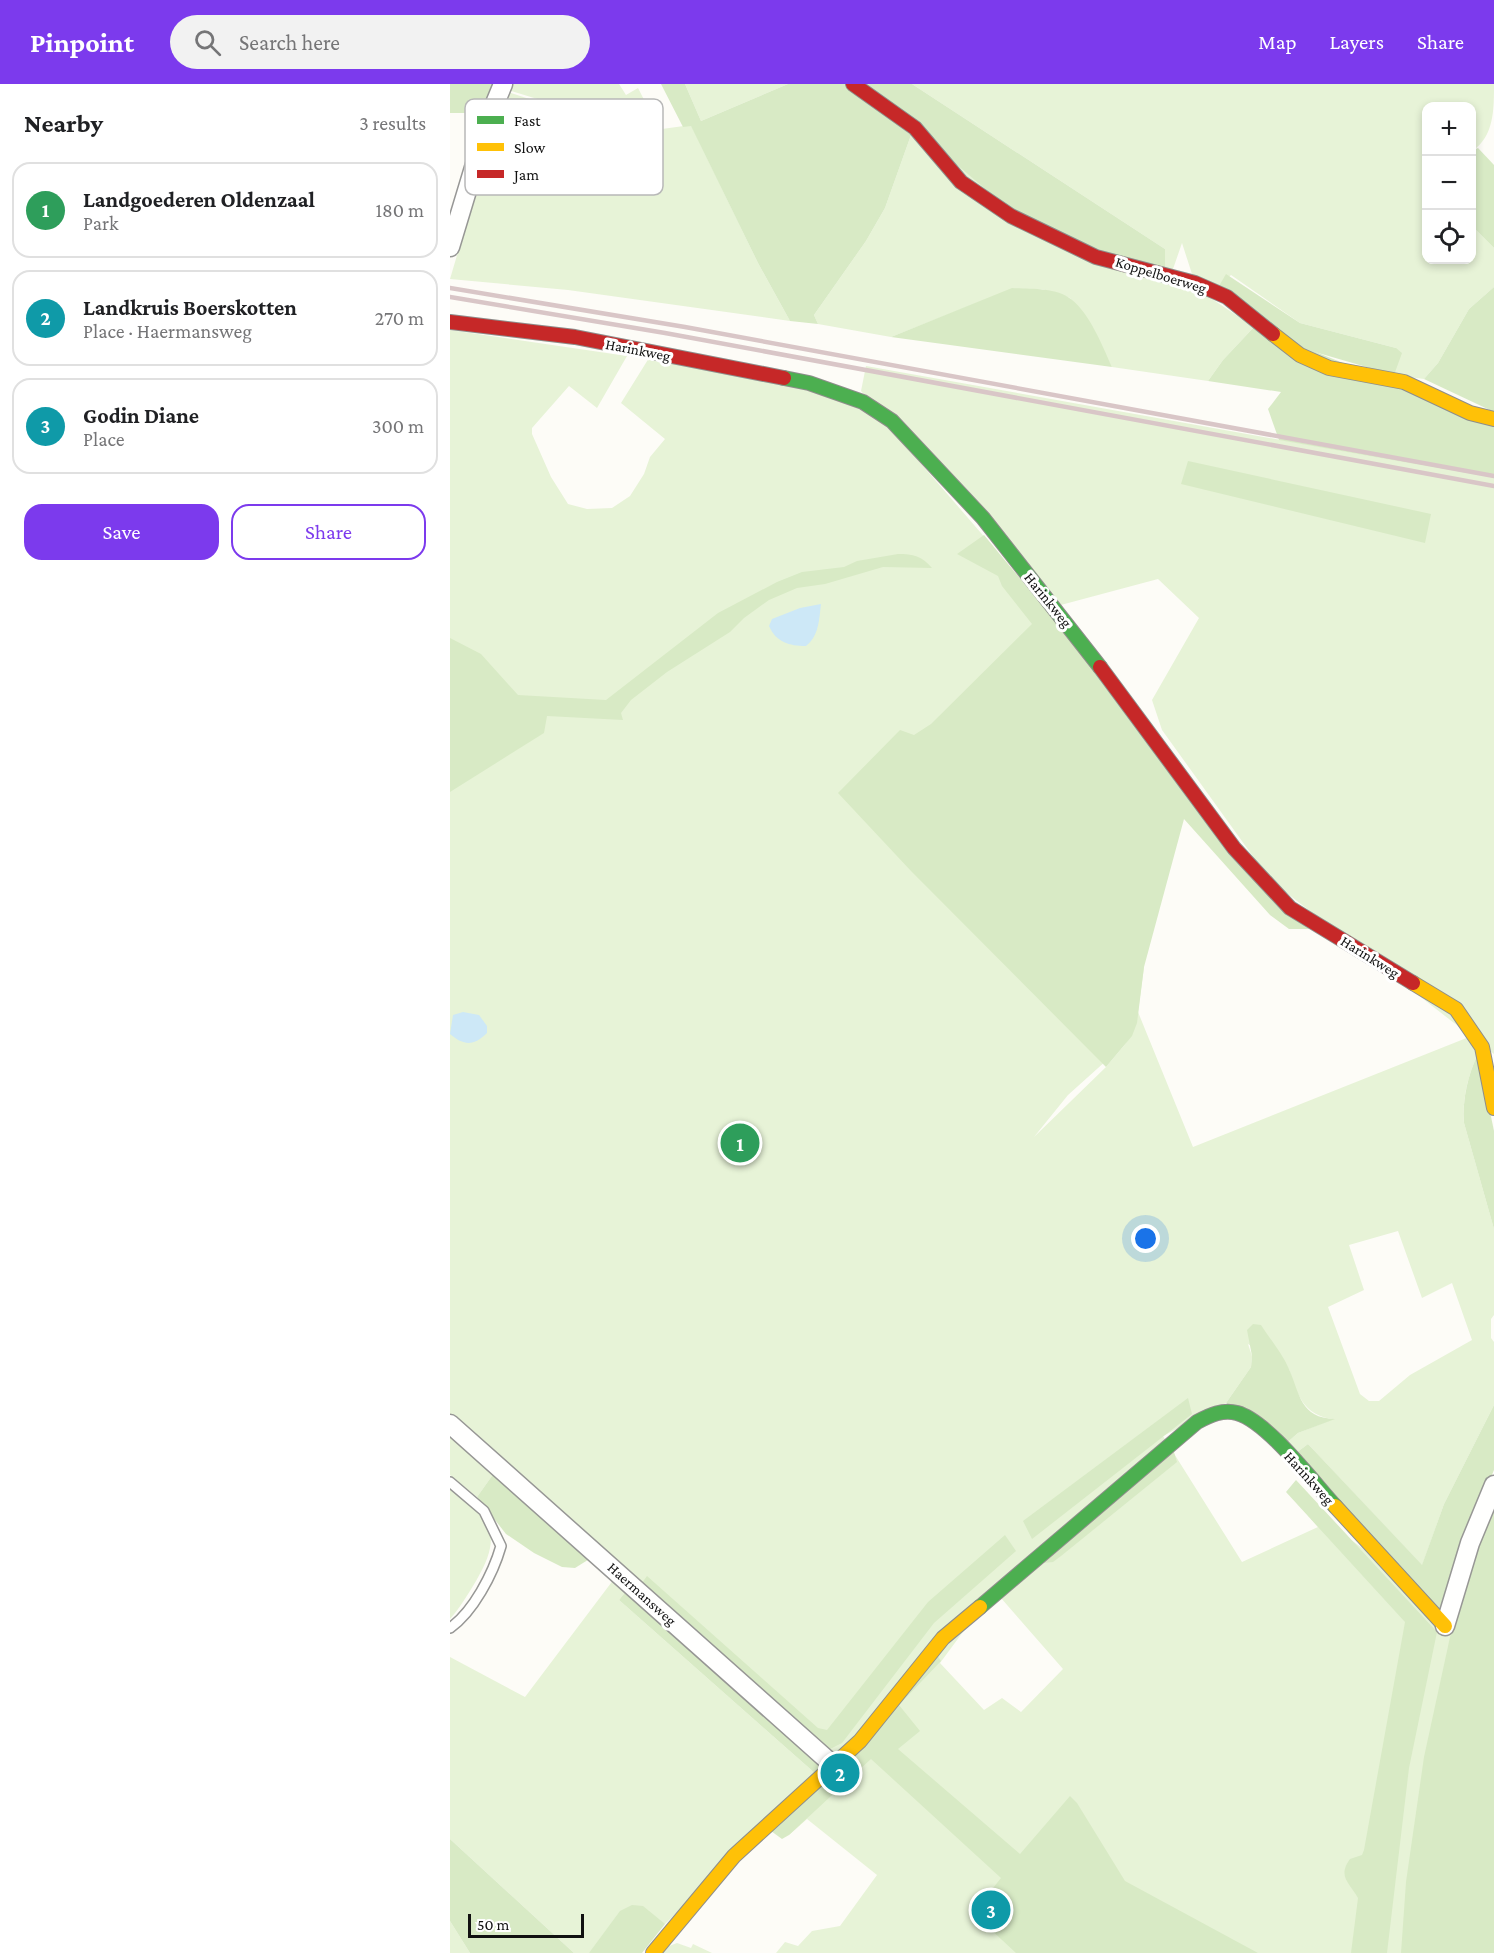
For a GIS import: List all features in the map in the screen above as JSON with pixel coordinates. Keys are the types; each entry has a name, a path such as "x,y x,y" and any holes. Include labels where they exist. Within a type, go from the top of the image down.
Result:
{"street":[{"path":"497,99 503,84"},
{"name":"Koppelboerweg","path":"853,84 915,128 961,182 1011,216 1096,256 1195,283 1227,297 1300,356 1329,368 1404,382 1470,413 1494,419"},
{"path":"450,247 466,195"},
{"name":"Harinkweg","path":"450,322 575,337 809,383 863,402 892,421 982,518 1077,636 1234,848 1290,908 1456,1009 1482,1047 1494,1108"},
{"name":"Harinkweg","path":"833,1765 860,1741 943,1638 1197,1422 1210,1414 1237,1412 1246,1414 1262,1425 1444,1626"},
{"name":"Haermansweg","path":"450,1424 833,1765"},
{"name":"Harinkweg","path":"1444,1626 1470,1543 1494,1485"},
{"path":"653,1953 734,1856 833,1765"}],"lane":[{"path":"450,1482 484,1511 501,1546 496,1562 462,1620 450,1628"}],"green space":[{"path":"450,84 495,84 490,99 465,99 465,113 450,113"},
{"path":"511,84 619,84 626,95 638,88 644,99 537,99 508,90"},
{"path":"661,84 685,84 701,121 788,84 845,84 911,135 885,208 866,241 814,315 818,324 790,321 758,263 691,126 683,127"},
{"path":"685,84 788,84 701,121"},
{"path":"862,84 912,84 1165,249 1165,268 1123,259 1016,215"},
{"path":"912,84 1494,84 1493,113 1489,131 1476,148 1476,102 1422,102 1422,264 1476,264 1476,230 1494,248 1494,287 1469,309 1438,363 1424,379 1394,375 1396,348 1300,323 1231,275 1219,286 1192,274 1182,243 1173,269 1165,268 1165,249"},
{"path":"508,92 529,99 505,99"},
{"path":"691,125 758,263 790,321 568,290 450,279 475,195 663,195 663,129"},
{"path":"911,135 1197,289 1254,327 1223,360 1208,381 1112,367 1082,312 1070,298 1042,289 1012,289 891,337 818,324 814,315 866,241 885,208"},
{"path":"1478,148 1494,165 1494,248 1476,230 1476,149"},
{"path":"1226,274 1300,323 1396,348 1402,353 1394,375 1301,348 1219,286"},
{"path":"1494,287 1494,412 1424,379 1438,363 1469,309"},
{"path":"1012,288 1058,292 1071,299 1090,321 1112,367 891,337"},
{"path":"1254,327 1494,424 1494,478 1279,440 1268,409 1281,392 1208,381 1223,360"},
{"path":"450,330 627,356 597,408 569,386 532,428 532,434 551,477 568,504 587,509 612,508 630,496 644,474 650,457 665,439 621,403 649,358 821,390 885,422 1038,599 1144,967 1138,1012 1193,1147 1469,1037 1478,1054 1467,1087 1464,1123 1494,1229 1494,1315 1491,1319 1491,1338 1494,1342 1494,1405 1444,1504 1422,1566 1308,1444 1292,1456 1282,1447 1298,1433 1333,1419 1323,1417 1308,1408 1298,1395 1289,1369 1248,1344 1252,1356 1251,1367 1226,1403 1163,1436 1242,1562 1318,1527 1311,1519 1316,1515 1455,1614 1494,1953 776,1953 785,1942 798,1946 812,1931 840,1926 877,1875 807,1819 789,1835 841,1764 450,1418","holes":["1127,1042 1106,1067 1034,1137 1068,1095","1398,1231 1422,1298 1452,1283 1472,1340 1410,1375 1379,1401 1369,1401 1360,1394 1328,1307 1364,1290 1349,1245","994,1590 1063,1669 1021,1712 1002,1698 984,1710 940,1663"]},
{"path":"866,366 1494,478 1494,1054 1270,880 1162,730 1152,700 1199,618 1158,579 1057,606 861,391"},
{"path":"1188,461 1431,514 1425,543 1181,484"},
{"path":"984,535 1309,929 1289,929 1270,915 1184,819 1144,967 1137,1023 1132,1036 1106,1067 911,871 838,793 900,730 914,735 931,724 1032,624 1002,586 998,576 957,554"},
{"path":"898,554 917,556 932,568 883,567 825,584 797,588 769,600 744,618 730,632 667,672 631,700 621,713 623,720 547,716 544,733 450,792 450,638 481,654 518,695 606,700 718,613 777,582 802,572 844,567 857,561"},
{"path":"1478,1054 1494,1131 1494,1229 1464,1123 1466,1087"},
{"path":"1253,1324 1261,1325 1279,1352 1289,1369 1299,1396 1308,1409 1323,1418 1335,1419 1298,1433 1282,1447 1226,1403 1251,1367 1252,1356 1247,1330"},
{"path":"1188,1398 1192,1414 1032,1539 1023,1521"},
{"path":"1494,1405 1494,1470 1464,1541 1444,1615 1292,1456 1308,1444 1422,1565 1444,1504"},
{"path":"450,1434 494,1473 477,1497 450,1475"},
{"path":"1173,1449 1177,1462 1061,1556 1053,1562 1043,1563"},
{"path":"494,1473 591,1558 575,1568 562,1567 534,1553 506,1534 477,1497"},
{"path":"1296,1480 1437,1632 1409,1768 1387,1953 1351,1953 1358,1898 1346,1880 1345,1871 1350,1859 1362,1855 1364,1850 1405,1622 1286,1492"},
{"path":"450,1485 483,1517 491,1538 485,1564 467,1596 450,1619"},
{"path":"1494,1496 1494,1953 1401,1953 1406,1882 1424,1757 1455,1614"},
{"path":"1005,1535 1016,1551 934,1623 842,1743 828,1750 639,1587 647,1576 818,1728 827,1730 928,1602"},
{"path":"614,1579 627,1590 619,1600 817,1775 665,1924 589,1953 574,1953 450,1839 450,1657 525,1697"},
{"path":"627,1590 822,1766 817,1775 619,1600"},
{"path":"937,1655 941,1661 899,1705 920,1731 898,1749 1020,1854 1070,1796 1077,1803 1125,1881 1258,1953 1016,1953 973,1913 1001,1878 871,1759 789,1835 782,1839 771,1831"},
{"path":"450,1839 574,1953 470,1953 450,1921"},
{"path":"632,1905 643,1906 665,1924 642,1953 589,1953 620,1911"},
{"path":"450,1921 470,1953 450,1953"},
{"path":"677,1943 691,1948 693,1944 712,1953 651,1953"}],"water":[{"path":"821,604 816,633 806,646 784,642 775,636 769,626 772,619 800,608"},
{"path":"463,1012 479,1015 487,1026 487,1033 469,1043 460,1041 450,1034 453,1015"}],"railway":[{"path":"450,288 685,327 1494,476"},
{"path":"450,297 665,333 1494,486"}],"traffic: fast":[{"path":"784,378 809,383 863,402 892,421 983,518 1100,667"},
{"path":"980,1607 1197,1422 1217,1413 1237,1413 1249,1418 1262,1428 1289,1454 1335,1506"}],"traffic: slow":[{"path":"1273,334 1300,355 1329,368 1404,382 1470,413 1494,419"},
{"path":"1413,983 1456,1009 1482,1047 1494,1108"},
{"path":"1335,1506 1445,1626"},
{"path":"653,1953 734,1856 860,1741 943,1638 980,1607"}],"traffic: jam":[{"path":"853,84 915,128 961,182 1011,216 1096,257 1195,283 1227,297 1273,334"},
{"path":"450,322 575,337 784,378"},
{"path":"1100,667 1234,848 1290,908 1413,983"}],"place":[{"name":"Landgoederen Oldenzaal","path":"740,1143"},
{"name":"Landkruis Boerskotten","path":"840,1773"},
{"name":"Godin Diane","path":"991,1910"}]}
